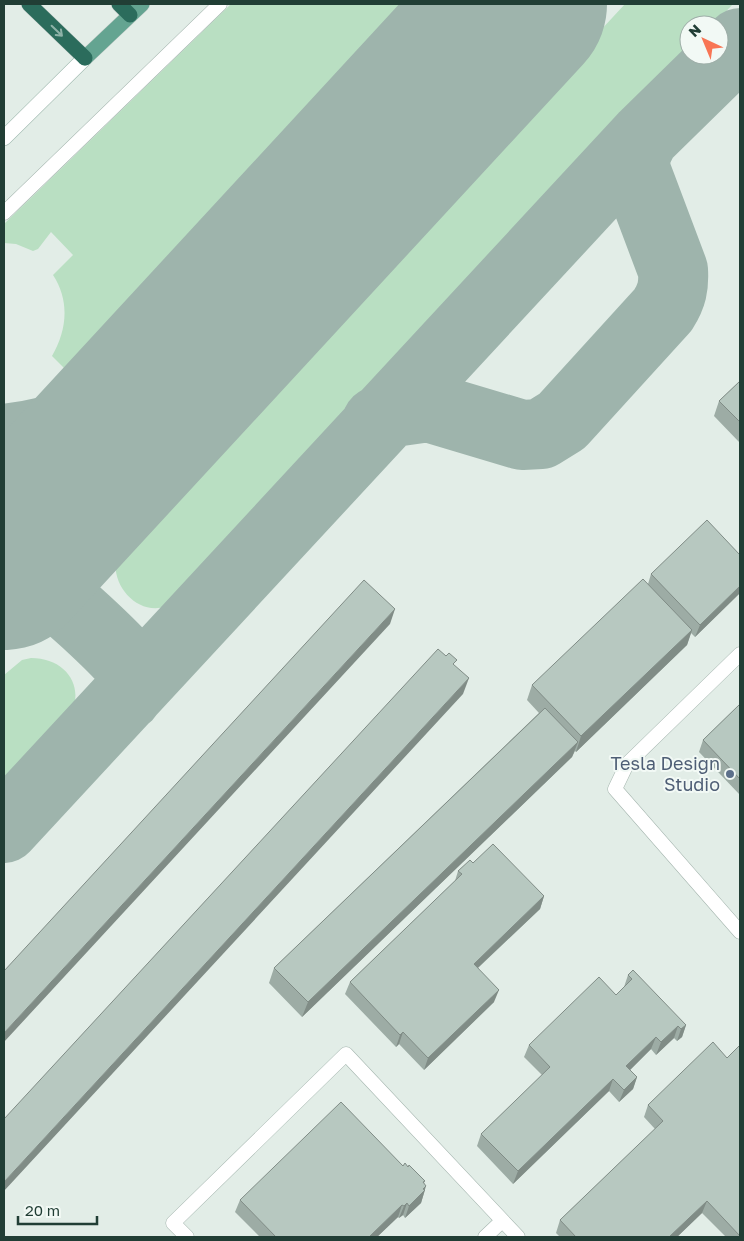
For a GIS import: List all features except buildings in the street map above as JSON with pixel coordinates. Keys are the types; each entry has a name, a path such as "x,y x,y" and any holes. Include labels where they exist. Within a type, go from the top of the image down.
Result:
{"highway":[{"path":"29,4 85,58"},
{"path":"119,4 130,15"}],"main road":[{"path":"4,138 142,4"}],"lane":[{"path":"4,213 220,4"},
{"path":"740,654 627,764 615,790 740,932"},
{"path":"187,1237 173,1223 346,1054 518,1237"},
{"path":"485,1237 502,1221"}],"green space":[{"path":"231,4 421,4 74,378 52,356 61,336 64,316 62,295 53,275 73,255 51,232 38,249 33,251 16,244 4,243 4,224"},
{"path":"625,4 733,4 723,15 679,15 679,62 178,600 165,607 152,608 141,605 130,598 122,588 117,577 115,564 118,551"},
{"path":"31,658 56,664 65,670 75,689 75,700 72,711 65,723 4,789 4,675 22,660"}],"taxiway":[{"path":"4,828 644,137 740,43"},
{"path":"377,422 393,412 428,407 522,435 541,434 562,421 663,310 672,291 673,270 635,169 636,153 644,137"},
{"path":"4,439 54,430 99,415 141,395 184,367"},
{"path":"55,595 47,583 40,550 56,505"},
{"path":"4,586 26,583 39,585 47,589 99,634 129,665 131,686 127,696"}],"runway":[{"path":"4,562 519,4"}],"place":[{"name":"Tesla Design Studio","path":"730,774"}]}
